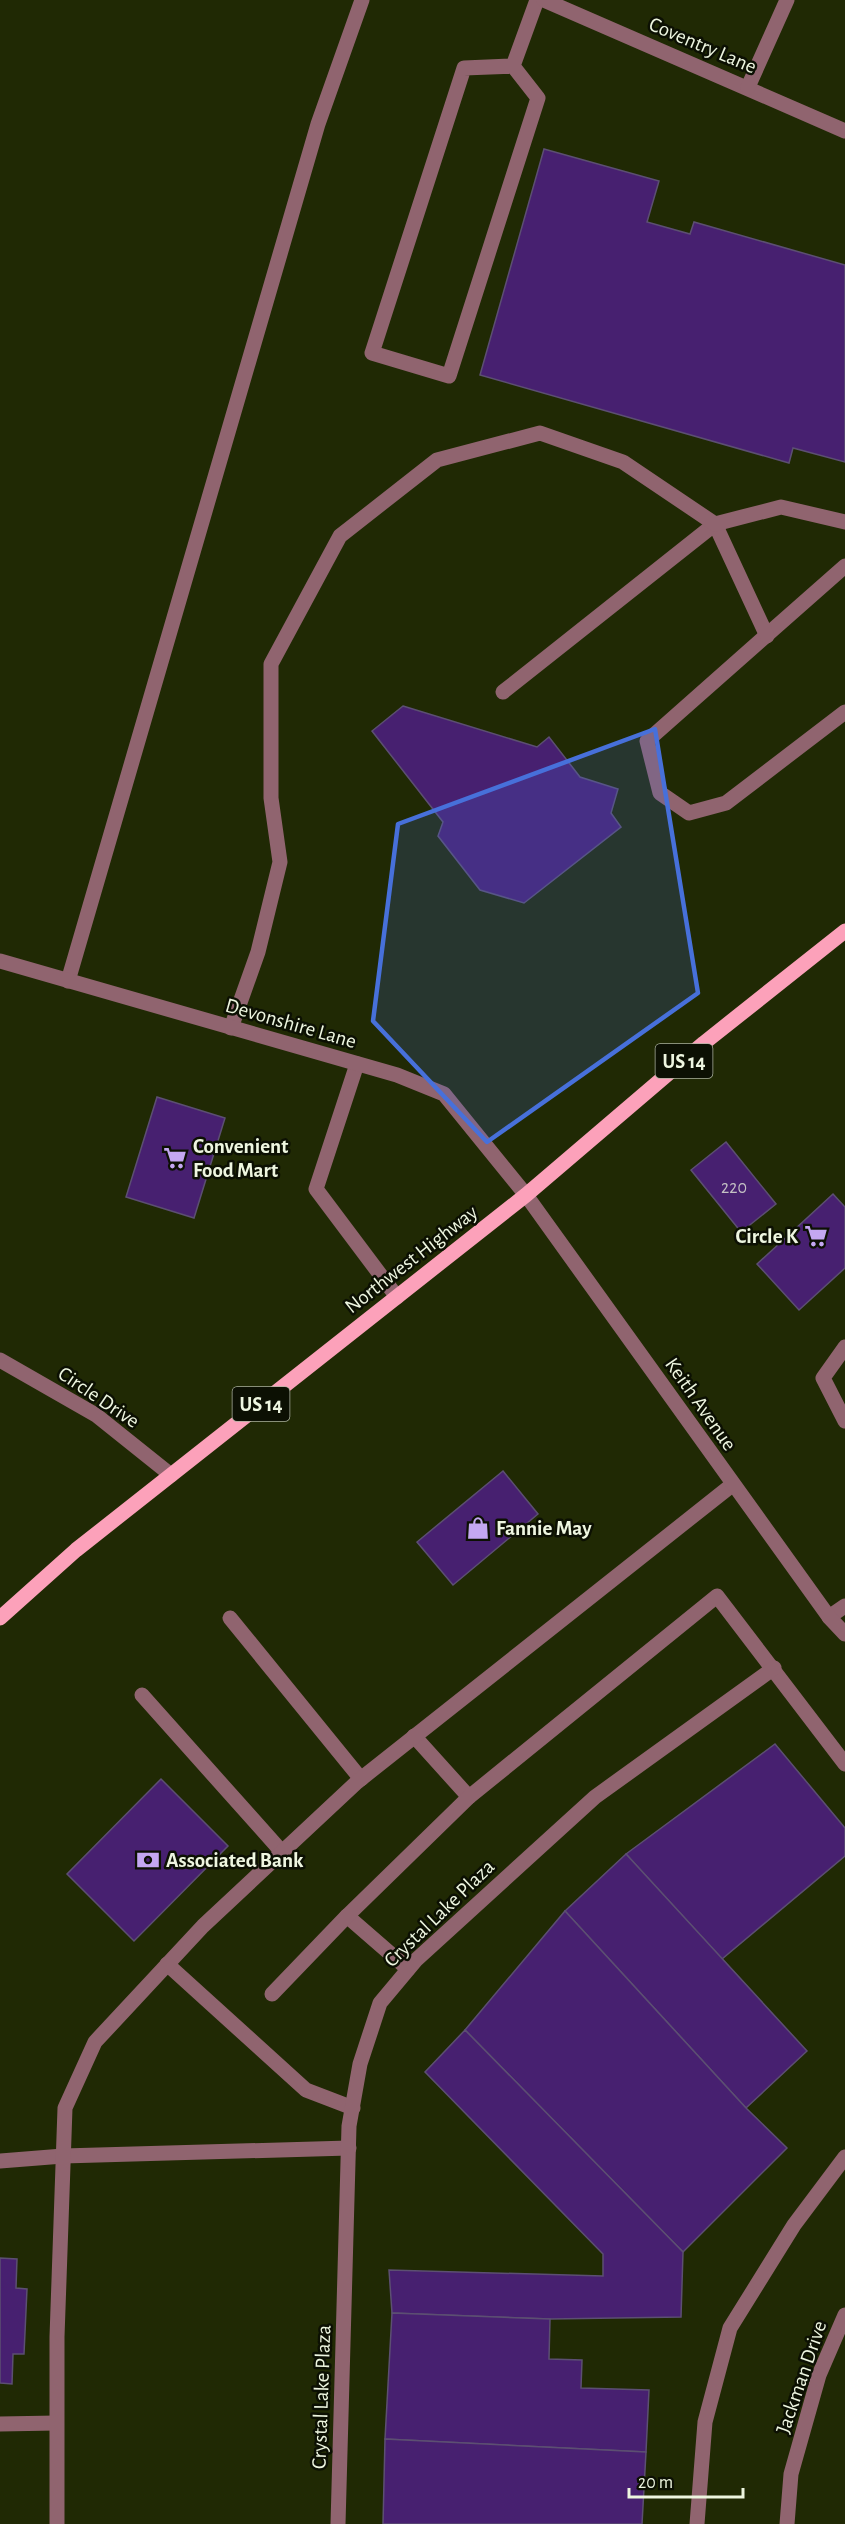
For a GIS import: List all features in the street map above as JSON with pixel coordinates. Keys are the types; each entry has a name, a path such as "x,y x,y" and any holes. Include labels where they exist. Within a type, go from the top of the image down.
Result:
{"main road":[{"name":"Northwest Highway","path":"0,1618 76,1550 526,1195 704,1043 845,931"}],"street":[{"path":"68,981 314,135 362,0"},
{"path":"513,66 537,0"},
{"name":"Coventry Lane","path":"544,0 845,130"},
{"path":"748,87 787,0"},
{"path":"513,66 538,98 449,376 372,353 464,68 513,66"},
{"path":"231,1028 258,952 280,862 271,798 271,664 340,536 437,460 540,433 623,462 715,524 766,636"},
{"path":"503,692 715,524 781,507 845,522"},
{"path":"845,566 647,741 660,792 689,813 726,803 845,712"},
{"name":"Devonshire Lane","path":"0,962 397,1075 444,1095 526,1195"},
{"path":"357,1064 315,1189 398,1297"},
{"name":"Keith Avenue","path":"526,1195 732,1485 829,1617 845,1634"},
{"path":"845,1347 823,1378 845,1421"},
{"name":"Circle Drive","path":"0,1360 96,1416 171,1475"},
{"path":"57,2524 56,2423 65,2108 95,2042 203,1926 361,1779 732,1485"},
{"path":"272,1994 347,1916 469,1797 717,1596 845,1764"},
{"path":"829,1617 845,1606"},
{"path":"230,1618 361,1779"},
{"name":"Crystal Lake Plaza","path":"338,2524 349,2148 360,2064 380,2003 408,1969 595,1797 774,1668"},
{"path":"142,1695 282,1852"},
{"path":"414,1736 469,1797"},
{"path":"347,1916 408,1969"},
{"path":"167,1964 306,2090 353,2108"},
{"path":"0,2161 63,2156 349,2148"},
{"path":"697,2524 705,2421 730,2328 794,2224 845,2157"},
{"name":"Jackman Drive","path":"787,2524 791,2474 819,2375 845,2315"},
{"path":"0,2424 56,2423"}],"highlighted area":[{"path":"655,729 698,993 487,1142 373,1021 398,824"}],"building":[{"path":"544,149 659,181 647,222 690,234 694,222 845,265 845,462 793,448 789,463 480,375"},
{"path":"403,706 537,747 549,737 580,777 618,789 611,813 621,827 524,903 480,890 438,836 443,822 372,731"},
{"name":"Convenient Food Mart","path":"157,1097 225,1118 194,1218 126,1197"},
{"name":"Circle K","path":"726,1142 776,1204 741,1232 691,1170"},
{"name":"Circle K","path":"833,1194 845,1207 845,1268 799,1310 757,1264"},
{"name":"Fannie May","path":"503,1471 538,1514 453,1585 417,1542"},
{"path":"775,1744 845,1828 845,1856 722,1959 626,1854"},
{"name":"Associated Bank","path":"161,1779 228,1846 134,1941 67,1874"},
{"path":"626,1854 807,2051 746,2108 565,1911"},
{"path":"565,1911 746,2108 787,2148 683,2252 465,2030"},
{"path":"465,2030 683,2252 681,2317 550,2319 392,2313 389,2270 603,2276 603,2254 425,2072"},
{"path":"0,2258 17,2259 16,2288 27,2289 24,2354 13,2354 12,2384 0,2383"},
{"path":"392,2313 550,2319 549,2359 582,2360 581,2388 649,2390 646,2452 385,2439"},
{"path":"385,2439 646,2452 642,2524 383,2524"}],"place":[{"name":"Convenient Food Mart","path":"175,1158"},
{"name":"Circle K","path":"816,1236"},
{"name":"Fannie May","path":"478,1528"},
{"name":"Associated Bank","path":"148,1860"}]}
